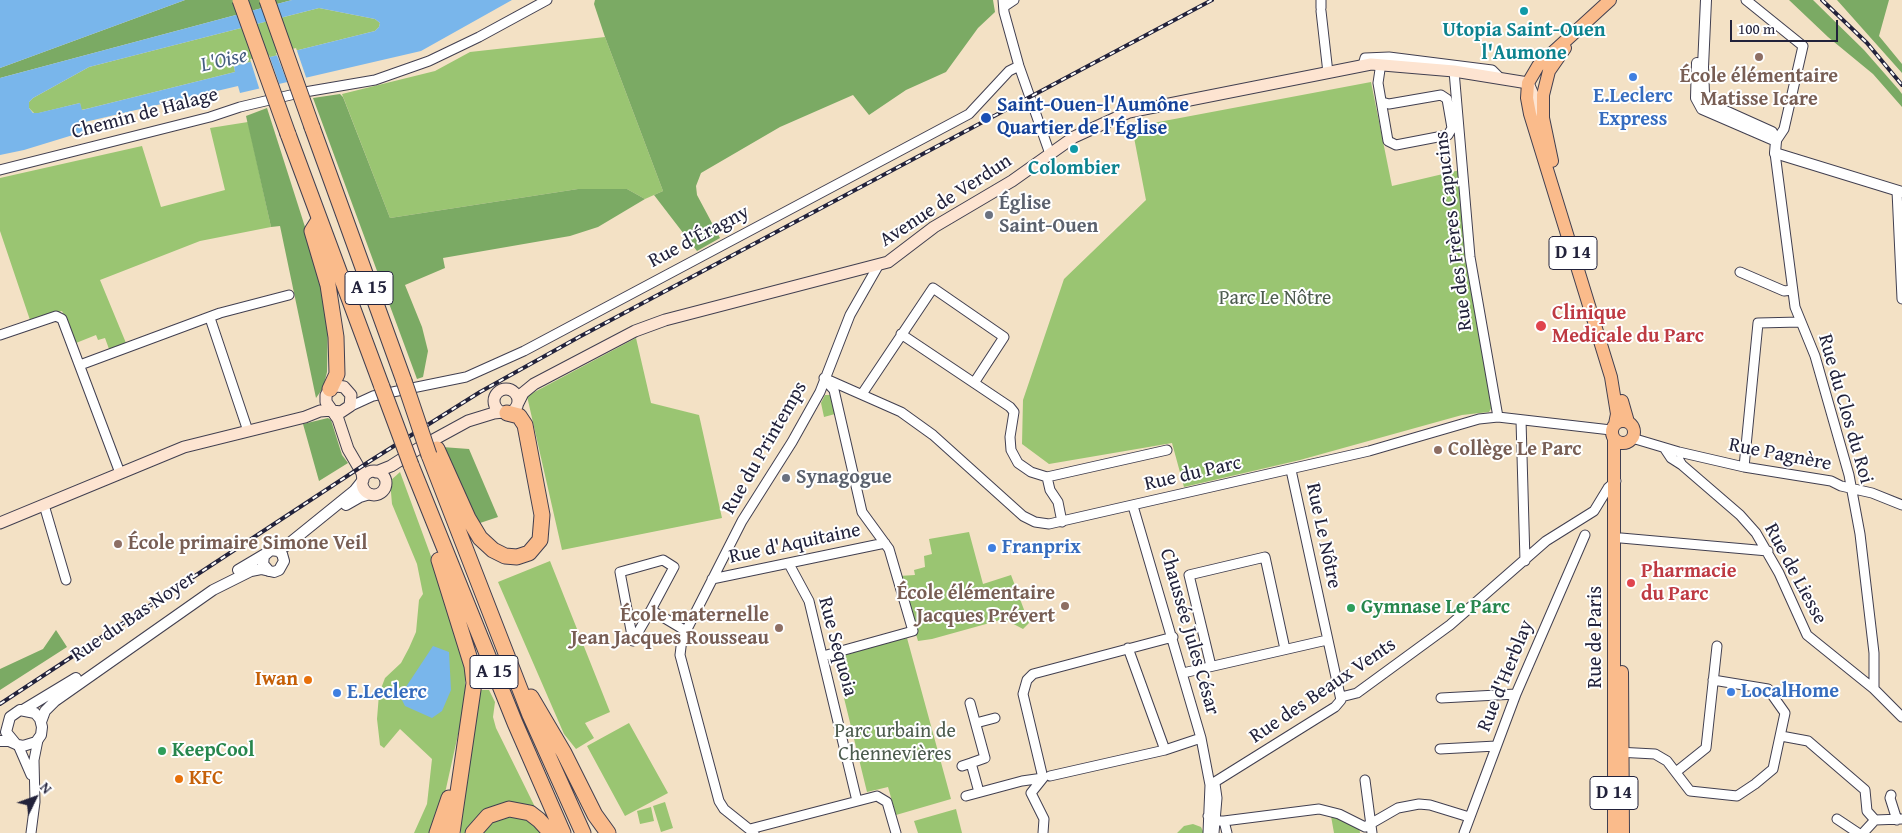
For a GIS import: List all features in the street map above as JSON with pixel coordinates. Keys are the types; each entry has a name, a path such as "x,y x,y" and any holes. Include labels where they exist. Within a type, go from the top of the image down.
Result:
{"highway":[{"name":"A 15","path":"240,0 378,391 514,722 563,833"},
{"name":"A 15","path":"267,0 422,436 433,452 504,651 583,833"},
{"path":"318,220 312,231 328,285 336,337 337,374 329,390"},
{"path":"433,452 480,538 493,550 505,556 517,557 529,553 540,540 542,515 525,425 519,416 509,409"},
{"path":"428,509 434,545 472,666 473,697 452,833"},
{"path":"504,651 608,833"},
{"path":"437,833 462,766"},
{"path":"473,833 488,816 509,809 530,813 540,820 551,833"}],"main road":[{"path":"1528,83 1545,58 1610,0"},
{"name":"D 14","path":"1543,118 1543,95 1549,71 1566,48 1620,0"},
{"name":"Avenue de Verdun","path":"509,409 534,384 634,331 665,320 878,266 891,261 938,224 1012,181 1087,130 1129,112 1153,105 1381,63 1454,70 1498,76 1528,83"},
{"path":"1528,83 1549,71"},
{"name":"D 14","path":"1528,83 1543,118 1554,171 1618,380 1623,410 1621,433"},
{"name":"D 14","path":"1528,83 1527,98 1530,114 1613,384 1621,433"},
{"name":"Avenue de Verdun","path":"508,389 534,384"},
{"path":"292,420 313,407 329,390 336,386 345,388 352,397 346,422 353,447 365,465 384,477 385,485"},
{"path":"468,421 501,390 508,389 516,394 509,409"},
{"path":"329,390 326,402 338,419 348,450 360,470 363,489 370,494 381,492 389,476 408,462 424,445 468,421 509,409"},
{"path":"496,395 496,406 509,409"},
{"path":"2,523 184,447 292,420 320,411 342,412 349,407"},
{"name":"Rue de Paris","path":"1621,433 1616,480 1619,752 1623,833"},
{"name":"Rue de Paris","path":"1614,833 1619,752 1622,538 1621,433"},
{"path":"362,481 367,474 408,462"}],"street":[{"name":"Chemin de Halage","path":"0,170 299,93 375,80 429,61 479,37 547,0"},
{"path":"1014,0 1004,3 1004,12 1050,154"},
{"path":"1705,0 1696,67 1696,98 1702,109 1776,141 1784,129 1803,46 1746,0"},
{"path":"1321,6 1328,73"},
{"path":"1363,65 1366,58 1389,57 1492,70 1498,76"},
{"path":"1381,63 1378,83 1388,141 1396,145 1448,135 1452,128 1447,99 1441,95 1389,104 1382,102"},
{"name":"Rue d'Éragny","path":"345,388 359,394 466,377 509,358 973,110 1010,71 1020,66"},
{"name":"Rue des Frères Capucins","path":"1454,70 1470,257 1498,417"},
{"name":"Rue du Clos du Roi","path":"1776,141 1775,153 1792,290 1800,322 1815,356 1852,489 1865,567 1874,654 1874,688"},
{"path":"1775,153 1899,191 1902,299"},
{"name":"Rue du Printemps","path":"752,831 724,808 719,801 680,655 682,639 742,521 820,392 857,299 878,266"},
{"path":"1740,272 1784,291 1792,290"},
{"path":"862,394 933,288 1004,337 974,383"},
{"path":"80,365 220,313 289,295"},
{"path":"0,335 60,317 66,328 120,473"},
{"path":"210,318 248,431"},
{"path":"1744,467 1758,323 1800,322"},
{"path":"901,334 1010,407 1014,412 1010,437 1011,450 1018,463 1031,472 1047,477 1167,450"},
{"path":"823,656 913,631 889,549 862,512 834,390 824,378"},
{"name":"Rue du Parc","path":"824,378 901,412 933,435 1023,516 1044,524 1062,522 1291,470 1369,451 1479,419 1498,417 1621,433"},
{"name":"Rue d'Éragny","path":"349,407 378,391"},
{"path":"1521,420 1525,561"},
{"path":"1621,433 1665,449 1679,452 1682,465"},
{"name":"Rue de Liesse","path":"1665,449 1671,458 1682,465 1747,523 1768,551 1806,635 1874,688 1902,717"},
{"name":"Rue Pagnère","path":"1679,452 1744,467 1831,481 1852,489 1872,493 1902,505"},
{"name":"Rue Le Nôtre","path":"1291,470 1341,697"},
{"path":"1047,477 1050,490 1058,502 1062,522"},
{"name":"Rue des Beaux Vents","path":"1212,784 1337,706 1341,697 1357,693 1450,625 1546,541 1594,511 1608,488 1616,480"},
{"name":"Rue du Bas Noyer","path":"23,710 73,680 223,579 270,552 286,546 354,491 362,481"},
{"path":"284,561 282,554 270,552 263,562 269,571 279,570 294,545 323,519 358,497 370,494"},
{"path":"44,505 66,580"},
{"name":"Chaussée Jules César","path":"1133,506 1173,637 1201,738 1212,784 1216,819 1214,833"},
{"name":"Rue d'Herblay","path":"1464,833 1516,694 1585,535"},
{"path":"1622,538 1768,551"},
{"name":"Rue d'Aquitaine","path":"712,579 885,543"},
{"path":"1211,666 1189,575 1265,557 1285,649"},
{"path":"663,560 674,567 651,610 633,641 620,572 663,560"},
{"name":"Rue Sequoia","path":"790,564 809,601 857,801"},
{"name":"Rue du Bas Noyer","path":"41,722 45,710 55,701 204,596 251,571 269,571"},
{"path":"651,610 686,630"},
{"path":"1048,777 1025,704 1024,687 1033,674 1173,637"},
{"path":"1183,673 1327,640"},
{"path":"1676,772 1706,748 1717,646"},
{"path":"1128,648 1165,750"},
{"path":"1619,752 1655,754 1667,761 1690,791 1737,796 1773,769 1785,714 1768,689 1714,680"},
{"path":"1441,698 1516,694"},
{"path":"970,703 986,758 966,764 979,792"},
{"path":"31,833 35,802 34,760 42,731 41,722 34,713 23,710 14,714 3,727 16,744 34,785"},
{"path":"976,723 995,718"},
{"path":"1781,736 1808,741 1865,790 1868,811 1875,820"},
{"path":"966,796 1165,750 1201,738"},
{"path":"0,741 27,746 38,740"},
{"path":"1440,749 1496,746"},
{"path":"1043,833 1044,820 1032,793 1048,777"},
{"path":"1365,780 1368,829"},
{"path":"1862,833 1875,820 1900,819 1890,798 1891,795"},
{"path":"752,831 878,796 887,802 896,833"},
{"path":"1368,829 1398,808 1419,804 1430,805 1469,817"},
{"path":"1216,819 1319,809 1339,814 1368,829"},
{"name":"Chaussée Jules César","path":"1208,833 1216,819"},
{"name":"Chaussée Jules César","path":"1216,819 1227,833"},
{"path":"1837,819 1858,833"}],"green space":[{"path":"185,0 292,0 0,78 0,68"},
{"path":"595,0 993,0 995,12 978,28 946,72 906,90 869,115 853,95 780,127 701,173 696,186 697,195 720,238 697,251 654,195 663,191 605,37 594,4"},
{"path":"1789,0 1813,0 1864,50 1899,90 1902,94 1902,107 1873,74 1828,37"},
{"path":"1837,0 1889,0 1879,36 1902,64 1902,73"},
{"path":"319,8 375,19 380,23 379,27 375,31 234,66 235,72 90,108 81,110 80,103 35,114 29,108 29,102 33,98 89,67"},
{"path":"605,37 663,191 645,199 627,189 578,189 390,218 342,94 435,71 470,52"},
{"name":"Parc Le Nôtre","path":"1371,82 1392,186 1460,170 1492,407 1489,412 1462,415 1300,460 1184,487 1172,443 1049,464 1022,444 1023,400 1064,279 1146,200 1132,127"},
{"path":"340,94 343,97 390,218 578,189 627,189 645,199 598,227 570,236 443,258 445,268 405,285 422,327 428,351 423,377 417,379 313,98"},
{"path":"267,108 321,277 328,318 327,372 323,388 316,398 280,226 271,227 246,116"},
{"path":"248,122 271,227 200,241 100,280 126,343 109,349 105,338 98,340 96,335 76,343 62,311 30,320 0,231 0,178 142,146 161,207 225,190 210,128"},
{"path":"636,338 651,403 699,415 722,518 562,550 527,396"},
{"path":"825,395 830,395 835,414 824,417 821,403"},
{"path":"328,418 331,420 342,455 348,463 319,481 303,424"},
{"path":"442,447 469,449 498,517 477,524"},
{"path":"400,472 457,627 465,658 465,703 441,811 432,833 414,833 427,804 432,759 400,729 384,748 380,745 377,719 379,694 385,678 401,663 409,648 416,632 419,600 423,594 417,564 392,504 390,481"},
{"path":"969,532 983,584 1011,575 1029,623 1023,629 1004,619 932,639 918,641 899,576 915,575 914,570 925,567 924,556 932,554 929,539"},
{"path":"550,561 610,712 585,723 594,738 576,749 564,734 498,582"},
{"path":"56,630 67,647 0,690 0,669 43,649"},
{"name":"Parc urbain de Chennevières","path":"907,638 951,799 896,815 888,787 867,792 833,653"},
{"path":"480,690 489,690 495,702 493,717 496,728 536,809 481,814 465,833 461,833 461,818"},
{"path":"629,723 668,793 625,816 587,746"},
{"path":"665,802 673,828 661,832 653,806"},
{"path":"651,807 654,821 640,824 637,811"},
{"path":"956,809 962,833 918,833 914,821"},
{"path":"506,815 524,817 545,833 480,833 491,821"},
{"path":"1331,816 1359,827 1360,833 1334,833"},
{"path":"1193,824 1201,827 1204,833 1177,833 1184,826"}],"water":[{"path":"0,0 185,0 0,68"},
{"path":"292,0 512,0 421,51 240,93 238,86 85,122 86,131 24,150 0,155 0,78","holes":["319,8 375,19 380,23 375,31 234,66 235,72 82,110 80,103 38,113 33,113 29,108 29,102 33,98 89,67"]},
{"path":"433,646 449,652 451,690 442,711 432,718 405,706 400,696"}],"pier":[{"path":"296,48 307,80 288,84 276,53"},
{"path":"269,55 280,86 260,91 250,59"}],"railway":[{"path":"0,704 370,461 480,392 579,337 1212,0"},
{"path":"1822,0 1867,43 1902,85"}],"place":[{"name":"Utopia Saint-Ouen l'Aumone","path":"1524,11"},
{"name":"École élémentaire Matisse Icare","path":"1759,57"},
{"name":"E.Leclerc Express","path":"1633,77"},
{"name":"Saint-Ouen-l'Aumône Quartier de l'Église","path":"986,118"},
{"name":"Colombier","path":"1074,149"},
{"name":"Église Saint-Ouen","path":"989,215"},
{"name":"Clinique Medicale du Parc","path":"1541,326"},
{"name":"Collège Le Parc","path":"1438,450"},
{"name":"Synagogue","path":"786,478"},
{"name":"École primaire Simone Veil","path":"118,544"},
{"name":"Franprix","path":"992,548"},
{"name":"Pharmacie du Parc","path":"1631,583"},
{"name":"École élémentaire Jacques Prévert","path":"1065,606"},
{"name":"Gymnase Le Parc","path":"1351,608"},
{"name":"École maternelle Jean Jacques Rousseau","path":"779,628"},
{"name":"Iwan","path":"308,680"},
{"name":"LocalHome","path":"1731,692"},
{"name":"E.Leclerc","path":"337,693"},
{"name":"KeepCool","path":"162,751"},
{"name":"KFC","path":"179,779"}],"water label":[{"name":"L'Oise","path":"224,61"}]}
